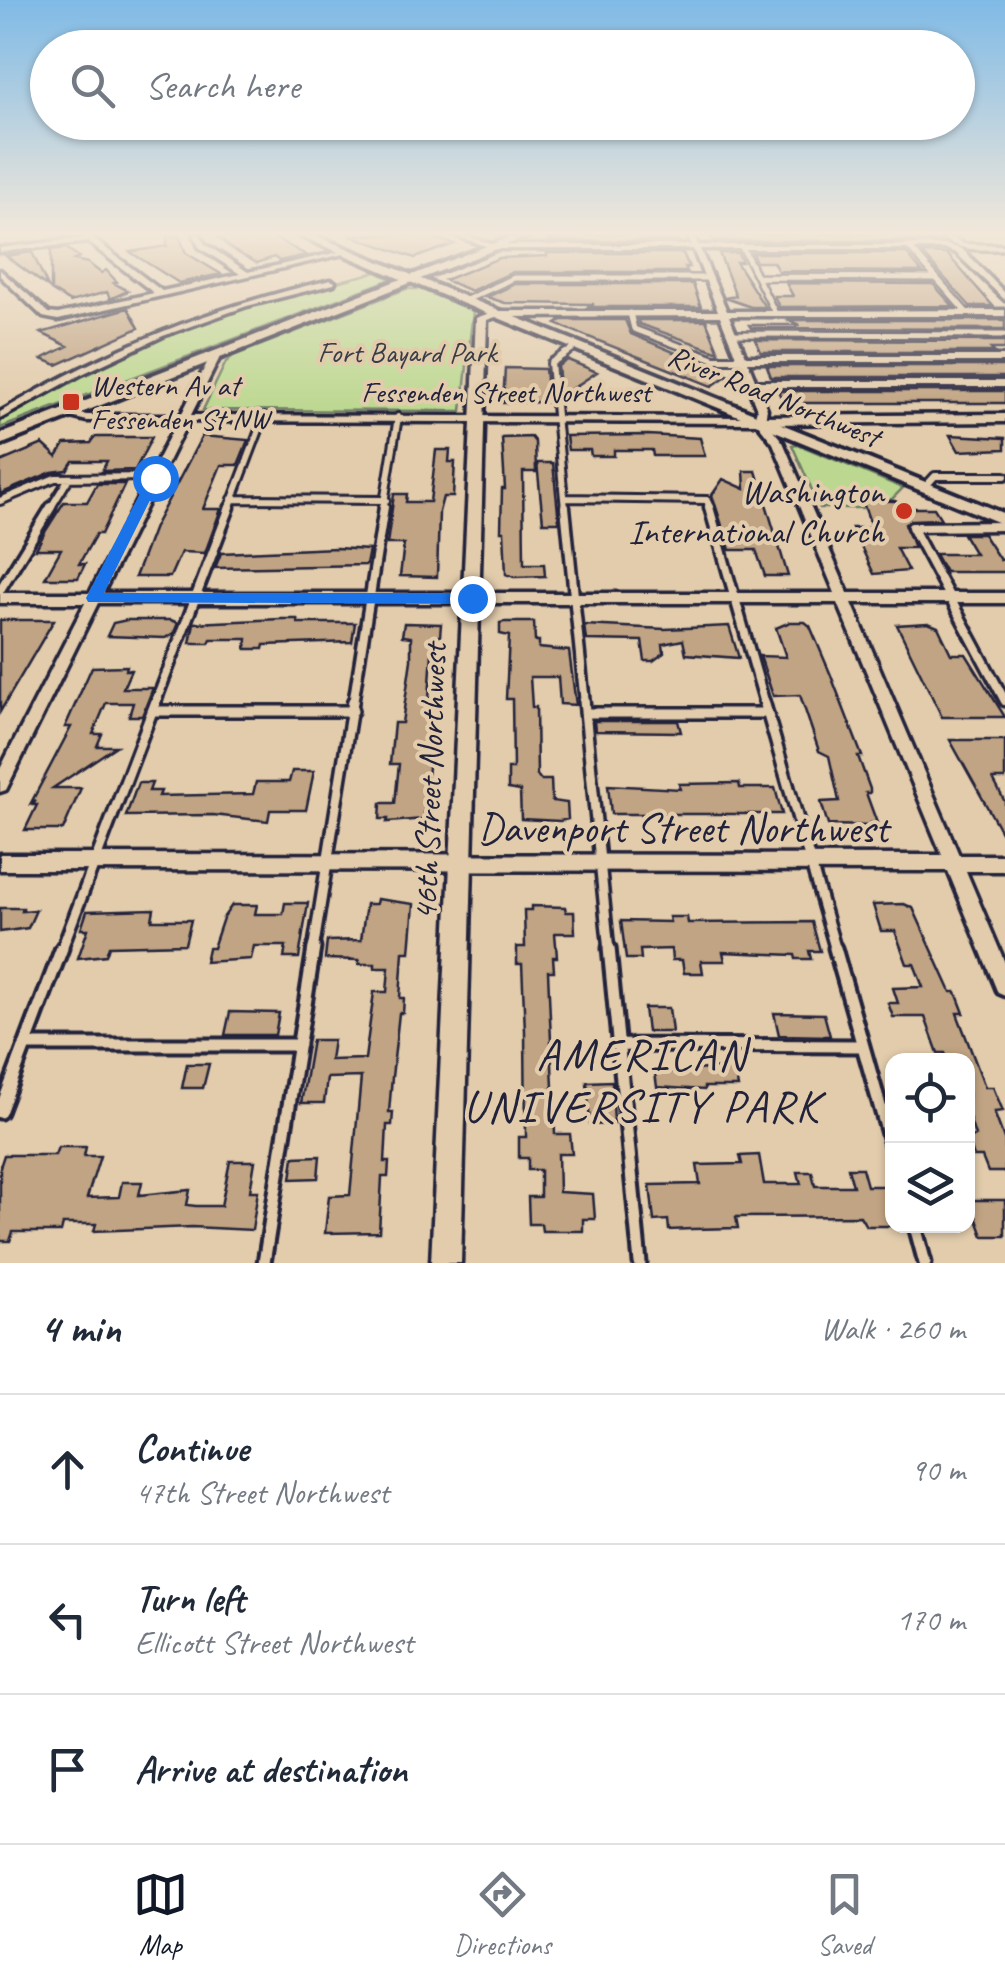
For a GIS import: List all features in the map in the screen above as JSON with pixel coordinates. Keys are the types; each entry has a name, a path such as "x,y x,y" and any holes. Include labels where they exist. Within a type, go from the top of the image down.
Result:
{"main road":[{"path":"0,440 379,293"},
{"name":"River Road Northwest","path":"444,293 1005,523"}],"street":[{"path":"25,293 53,317 165,293"},
{"path":"0,416 128,346 284,293"},
{"path":"715,293 762,409 760,420 778,442 1005,986"},
{"path":"495,314 1005,313"},
{"name":"46th Street Northwest","path":"446,1263 482,318 495,314"},
{"path":"0,786 216,356"},
{"path":"743,359 1005,359"},
{"name":"Fessenden Street Northwest","path":"67,412 88,418 1005,418"},
{"path":"0,598 1005,598"},
{"name":"Davenport Street Northwest","path":"0,862 1005,862"}],"lane":[{"path":"464,301 482,293"},
{"path":"765,293 775,313"},
{"path":"949,293 967,313"},
{"path":"630,313 634,329 715,359 743,359"},
{"path":"732,334 1005,335"},
{"path":"577,346 551,363 640,1263"},
{"path":"753,384 1005,384"},
{"path":"0,1112 264,417"},
{"path":"264,1263 398,418"},
{"path":"925,487 935,476 1005,476"},
{"path":"0,501 54,478 155,478"},
{"path":"0,590 69,478"},
{"path":"564,498 707,500 891,1143"},
{"path":"232,500 386,500"},
{"path":"1005,523 912,527 1005,700"},
{"path":"152,710 352,711"},
{"path":"584,712 767,713"},
{"path":"25,1045 299,1044"},
{"path":"619,1045 863,1046"},
{"path":"916,1233 925,1263"}],"green space":[{"path":"293,293 354,293 0,428 1,419 128,347"},
{"name":"Fort Bayard Park","path":"396,293 429,293 473,311 462,411 203,410 226,362"},
{"path":"792,445 903,488 892,499 862,500 865,508 820,508"}],"building":[{"path":"56,293 104,293 70,302"},
{"path":"496,293 696,293 701,307 587,307 594,304 505,303 487,297"},
{"path":"735,293 756,293 765,307 751,307 725,298 736,296"},
{"path":"791,293 941,293 953,306 779,307 774,296 793,296"},
{"path":"958,293 981,293 993,306 970,306"},
{"path":"128,308 139,328 57,365 42,359 68,346 41,333"},
{"path":"562,320 625,320 631,334 728,375 712,386 556,324"},
{"path":"638,320 706,320 719,352 639,324"},
{"path":"787,320 1005,320 1005,329 749,325 800,325"},
{"path":"756,340 1005,341 1005,349 761,352"},
{"path":"568,360 597,372 561,396 558,366"},
{"path":"767,366 1005,366 1005,377 771,377"},
{"path":"505,368 545,369 548,402 503,403"},
{"path":"778,391 1005,391 1005,403 784,403"},
{"path":"950,435 1005,438 1005,449 959,451"},
{"path":"202,436 248,440 238,465 221,465 203,509 221,509 205,553 181,552 170,577 135,577 154,527"},
{"path":"566,436 700,438 705,456 653,456 652,450 614,450 614,456 591,456 590,450 568,450"},
{"path":"95,437 152,437 135,470 102,471 107,461 73,461 67,470 52,472 0,494 0,462 43,444 57,457 65,444 91,443"},
{"path":"531,437 535,442 536,472 523,472 524,564 544,564 545,576 514,577 506,574 501,531 505,489 502,438"},
{"path":"436,450 450,450 449,462 455,462 453,497 443,497 439,512 437,577 400,576 404,544 387,544 394,494 407,494 406,502 430,502"},
{"path":"537,463 553,463 559,522 543,522"},
{"path":"744,471 756,471 788,576 765,576 756,550 730,550 712,495 723,479 745,489"},
{"path":"97,484 125,484 101,534 96,534 79,564 85,564 78,578 45,578 61,549 36,549 45,532 64,502 87,502"},
{"path":"862,500 934,508 941,519 911,520 905,524 914,548 896,548 908,571 874,574 852,528 872,528"},
{"path":"963,534 983,534 1000,560 1005,559 1005,572 945,572 935,554 975,554"},
{"path":"369,550 366,565 215,568 221,553"},
{"path":"297,619 298,623 355,623 352,642 264,645 263,649 246,649 247,639 190,643 194,623"},
{"path":"0,620 54,620 0,712"},
{"path":"534,622 539,648 569,651 576,705 560,704 558,677 530,677 532,707 536,707 537,775 541,780 551,780 552,801 567,803 568,819 521,819 520,791 508,789 508,769 513,769 512,699 506,699 509,636 500,634 500,623"},
{"path":"790,622 810,626 830,673 862,756 858,756 870,789 866,793 877,823 871,823 872,826 828,825 821,802 839,801 829,756 819,751 800,695 773,696 760,656 786,657 776,628"},
{"path":"113,623 178,623 173,635 165,638 107,636"},
{"path":"404,623 441,624 440,636 433,637 429,699 433,699 424,819 387,822 388,819 380,819 381,803 395,803 399,764 390,764 394,723 402,723 411,660 411,637 402,636"},
{"path":"928,623 938,627 951,654 966,654 1005,717 942,717 897,625"},
{"path":"584,625 665,629 729,626 739,658 686,654 683,640 663,644 664,653 653,661 645,661 642,641 586,640"},
{"path":"127,666 126,670 131,670 123,688 153,688 142,716 129,716 133,703 106,703 93,734 102,734 97,746 116,746 53,788 81,788 63,830 25,830 37,805 33,805 36,800 31,803 71,727 65,727 92,667"},
{"path":"594,721 678,721 681,732 595,731"},
{"path":"950,740 1005,740 1005,779 993,779 1005,802 1005,839"},
{"path":"292,771 314,771 306,810 270,810 268,821 213,815 126,816 138,783 152,783 149,791 161,791 159,796 253,794 256,782 289,782"},
{"path":"739,783 740,788 775,788 782,814 611,814 608,785 680,789 679,784"},
{"path":"377,899 414,904 410,952 403,952 403,1013 399,1013 392,1077 392,1125 387,1125 388,1177 382,1177 379,1232 325,1233 329,1196 350,1195 361,1077 327,1078 324,1103 301,1103 312,1040 333,1040 330,1060 365,1059 374,992 387,992 389,968 359,964 359,960 325,959 327,941 361,940 366,904 376,904"},
{"path":"285,903 308,903 299,958 284,958 286,946 254,946 251,959 205,962 208,948 213,948 232,905 257,905 255,914 283,914"},
{"path":"904,904 913,908 951,992 956,992 964,1013 957,1013 972,1053 938,1053 925,1017 893,1017 888,1003 898,1003 893,988 923,987 914,964 907,964 895,931 881,931 873,905"},
{"path":"531,906 565,907 566,912 574,912 575,933 555,933 557,957 553,957 554,971 548,971 555,1134 570,1134 572,1154 558,1154 559,1192 593,1194 595,1219 583,1219 583,1231 542,1231 541,1224 529,1224 528,1197 540,1197 540,1170 528,1170 528,1158 519,1158 519,1137 526,1137 525,1031 522,964 517,964 517,947 525,947 524,910 531,910"},
{"path":"0,908 36,910 28,928 0,932"},
{"path":"154,909 152,920 191,920 185,944 109,946 106,955 78,958 88,929 81,929 87,911"},
{"path":"669,917 687,917 688,923 812,922 820,951 809,951 811,959 723,952 725,961 701,961 703,973 684,973 682,960 672,960 671,949 640,950 641,959 626,959 621,921 670,922"},
{"path":"644,1008 669,1008 672,1032 647,1032"},
{"path":"230,1012 279,1013 275,1035 225,1035"},
{"path":"774,1013 824,1014 830,1036 779,1035"},
{"path":"975,1061 985,1087 993,1087 1003,1111 994,1112 1005,1141 1005,1172 988,1172 982,1157 975,1157"},
{"path":"187,1064 209,1064 203,1088 182,1088"},
{"path":"721,1064 734,1064 738,1087 657,1087 655,1073 721,1068"},
{"path":"612,1081 614,1124 590,1125 587,1082"},
{"path":"58,1147 86,1147 84,1156 100,1156 87,1198 119,1197 122,1182 142,1182 139,1195 190,1190 187,1205 196,1206 221,1206 230,1161 255,1161 250,1191 258,1191 252,1230 192,1227 94,1231 96,1224 63,1224 61,1232 13,1232 10,1241 0,1241 0,1167 4,1155 55,1155"},
{"path":"759,1155 764,1184 801,1184 798,1172 812,1172 815,1186 853,1186 848,1168 862,1168 867,1186 885,1186 885,1226 866,1226 860,1216 736,1217 738,1228 669,1230 668,1220 654,1221 650,1185 700,1184 697,1165 742,1164 740,1156"},
{"path":"320,1156 318,1178 291,1179 294,1157"},
{"path":"975,1200 1005,1200 1005,1236 983,1236 975,1214"}],"place":[{"name":"Western Av at Fessenden St NW","path":"71,402"},
{"name":"Washington International Church","path":"904,511"}],"district":[{"name":"AMERICAN UNIVERSITY PARK","path":"642,1079"}],"route":[{"path":"155,478 94,598 472,598"}]}
